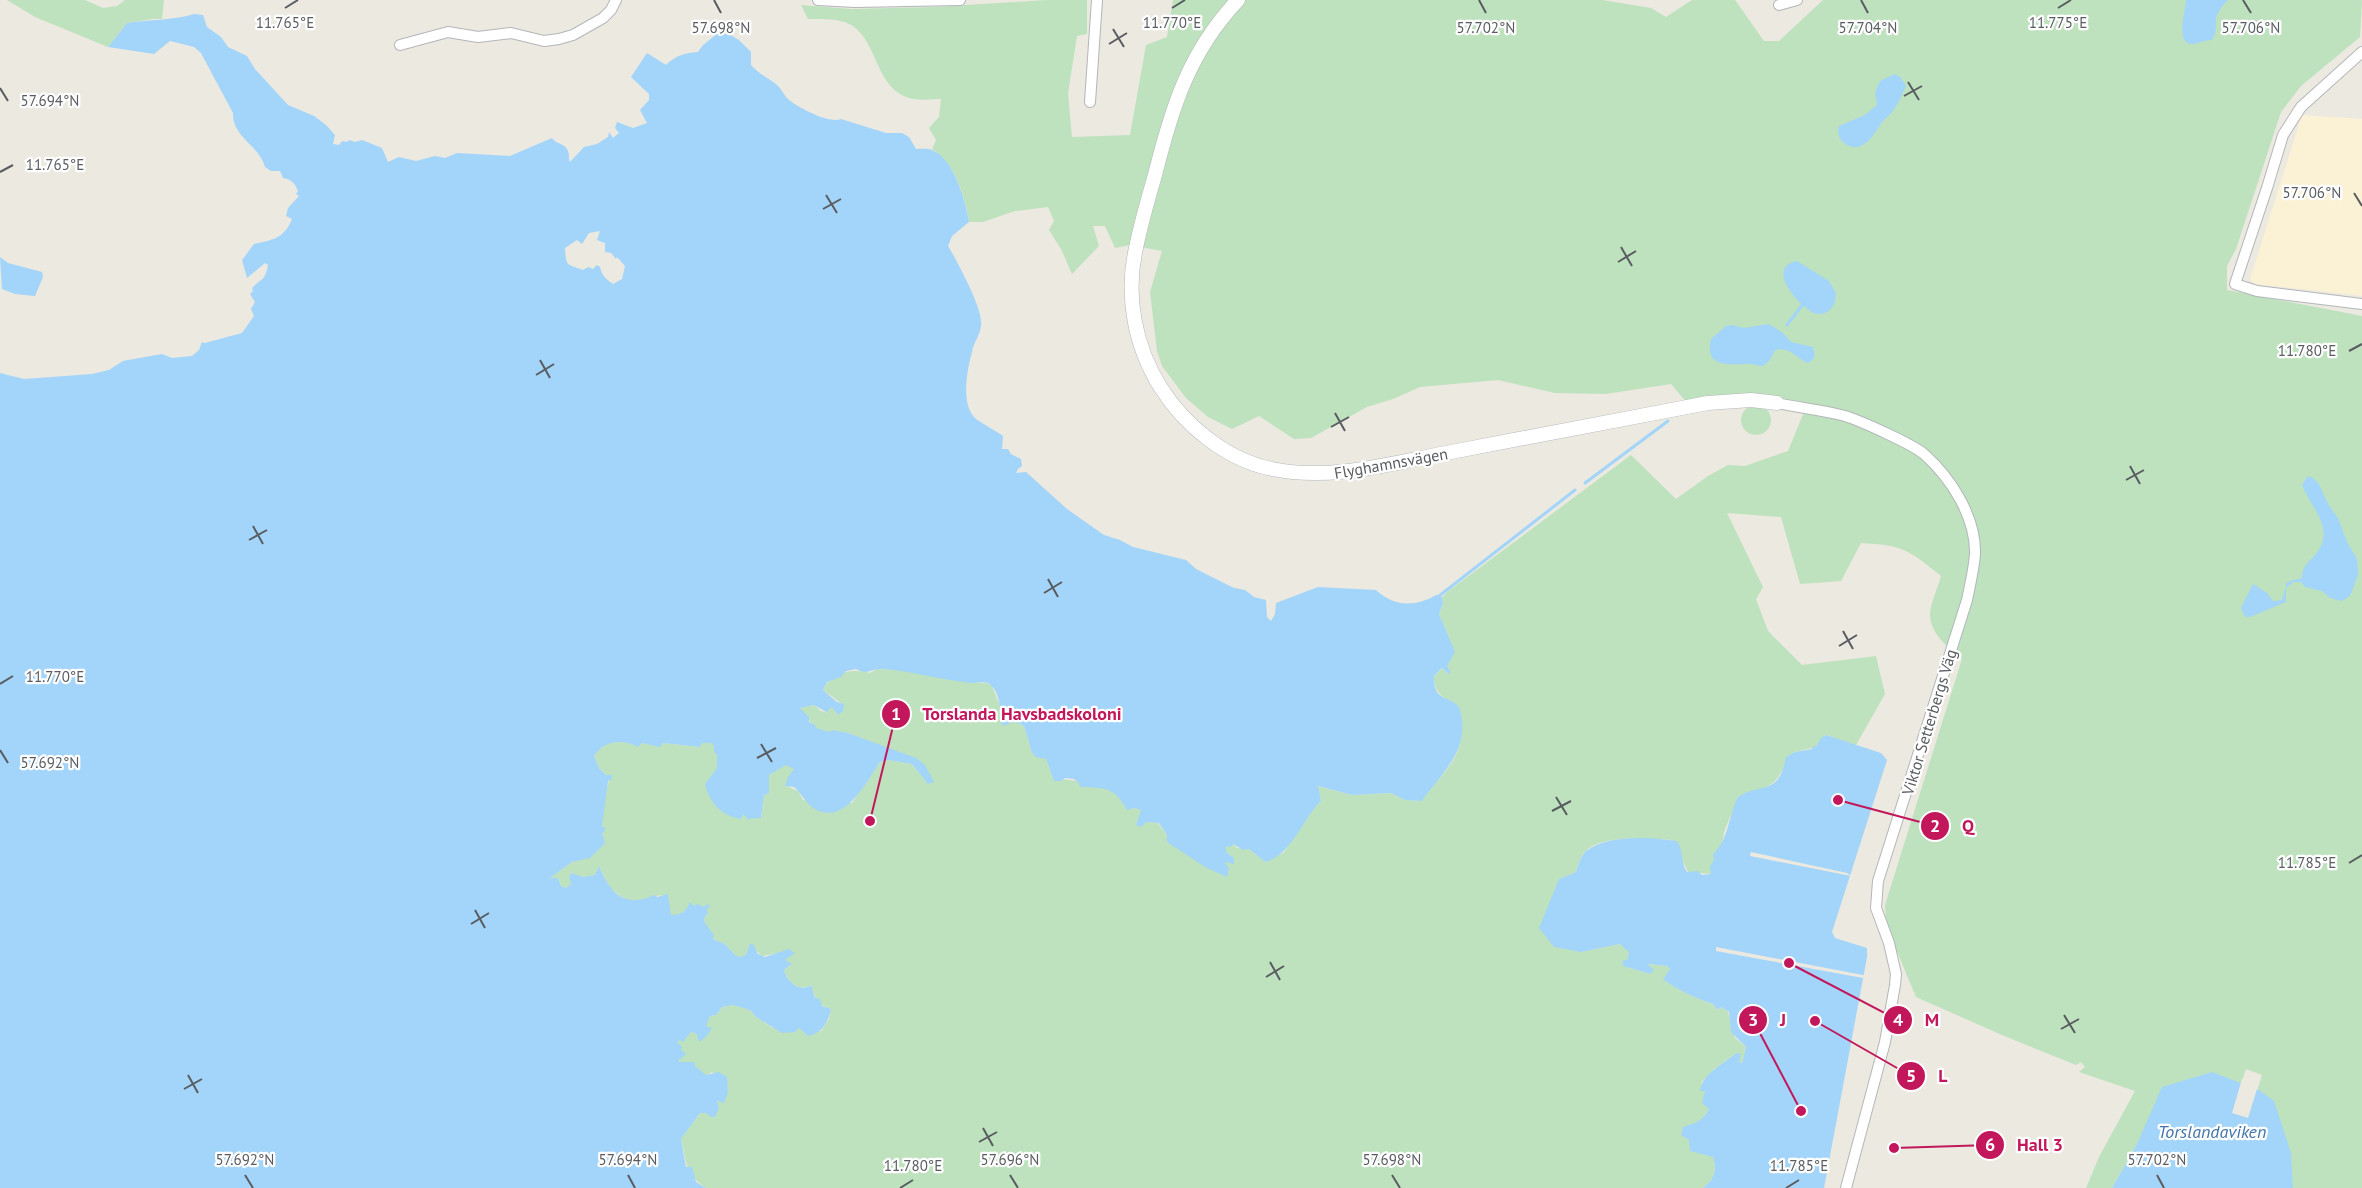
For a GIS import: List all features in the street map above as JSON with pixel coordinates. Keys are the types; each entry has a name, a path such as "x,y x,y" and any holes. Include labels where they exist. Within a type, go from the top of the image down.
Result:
{"street":[{"path":"400,45 448,32 478,37 511,33 544,40 559,39 573,35 603,18 611,10 616,0"},
{"path":"818,0 960,0"},
{"path":"1089,102 1097,0"},
{"name":"Flyghamnsvägen","path":"1238,0 1205,41 1179,89 1139,233 1131,273 1136,331 1151,371 1173,405 1207,438 1236,456 1269,469 1331,474 1708,403 1751,400 1777,404"},
{"path":"1779,5 1797,0"},
{"path":"2362,52 2301,107 2283,135 2235,284 2257,291 2362,304"},
{"name":"Viktor Setterbergs Väg","path":"1777,404 1860,421 1922,453 1939,470 1959,497 1973,537 1975,554 1967,600 1929,727 1878,881 1876,908 1896,974 1895,985 1885,1042 1846,1188"}],"shaded area":[{"path":"2302,115 2362,119 2362,296 2254,284 2250,279"}],"green space":[{"path":"7,0 85,0 103,8 117,6 125,0 164,0 162,19 127,23 108,47 35,17"},
{"path":"1047,0 1087,0 1087,34 1077,36 1068,93 1072,137 1130,135 1146,45 1167,37 1173,0 1602,0 1651,8 1666,17 1692,0 1735,0 1764,41 1779,41 1823,0 2362,0 2360,37 2301,86 2281,112 2236,249 2227,266 2227,290 2362,316 2362,1188 2287,1188 2253,1104 2262,1075 2246,1069 2237,1095 2137,1144 2112,1188 2086,1188 2099,1157 2135,1091 2079,1072 2085,1067 2081,1062 2076,1065 1916,997 1886,925 1885,905 1962,659 1936,634 1931,621 1932,604 1941,576 1905,550 1887,545 1861,543 1841,581 1800,584 1781,517 1727,513 1763,587 1756,599 1768,631 1802,665 1876,656 1885,694 1856,745 1825,735 1816,747 1795,752 1786,761 1784,768 1772,784 1738,797 1711,874 1688,872 1672,840 1638,838 1612,840 1590,847 1583,854 1576,872 1559,879 1554,895 1581,952 1620,944 1629,951 1627,960 1629,968 1650,974 1646,964 1667,966 1670,969 1664,979 1687,994 1713,1004 1718,1010 1721,1007 1728,1012 1735,1038 1746,1047 1742,1063 1739,1062 1736,1053 1713,1070 1701,1083 1709,1109 1689,1140 1704,1155 1713,1156 1714,1174 1703,1188 706,1188 699,1183 690,1172 681,1139 700,1113 706,1113 728,1092 727,1086 712,1072 706,1076 695,1066 679,1062 681,1050 677,1042 691,1032 697,1034 711,1029 705,1026 710,1016 716,1015 722,1007 733,1005 750,1010 756,1017 773,1028 795,1032 799,1028 821,1031 829,1019 831,1009 817,1000 811,985 802,987 794,985 788,978 784,970 791,965 785,961 785,952 762,956 750,945 746,955 739,957 725,944 713,939 706,926 704,918 708,913 704,907 694,907 680,915 671,915 661,895 634,902 627,901 610,888 599,867 595,875 583,877 572,873 571,884 566,888 561,886 558,878 550,878 572,862 587,858 603,841 605,800 612,775 606,775 599,768 594,756 599,749 614,742 660,746 663,743 700,747 702,743 711,743 715,746 717,769 705,784 741,819 743,813 761,818 764,795 769,793 769,775 786,764 794,768 786,786 798,791 803,800 852,803 880,762 888,760 912,764 926,781 925,765 848,733 824,732 815,728 800,708 814,705 828,713 832,706 838,715 841,703 823,690 831,679 849,671 870,673 877,669 901,670 986,683 992,686 1010,722 1015,721 1024,726 1032,753 1046,759 1054,780 1083,782 1112,790 1127,809 1142,810 1136,825 1146,822 1158,823 1167,835 1167,842 1224,862 1234,858 1226,852 1225,846 1233,844 1237,848 1249,849 1265,862 1284,852 1312,809 1321,801 1317,786 1352,795 1391,793 1405,800 1421,801 1448,768 1459,748 1461,722 1458,706 1440,694 1434,682 1434,676 1443,668 1449,675 1450,671 1446,666 1454,652 1439,614 1443,603 1442,597 1447,592 1631,455 1676,499 1728,465 1745,466 1788,451 1804,412 1733,404 1694,411 1671,384 1606,394 1555,393 1498,380 1420,387 1367,407 1311,438 1294,439 1259,416 1232,429 1208,417 1186,398 1162,366 1157,351 1150,292 1162,251 1130,245 1115,248 1105,226 1093,226 1099,246 1072,274 1061,249 1049,230 1054,221 1048,207 1015,211 983,222 969,222 958,181 947,163 932,149 936,140 929,128 939,117 941,99 920,100 898,93 883,76 868,43 853,26 837,20 808,19 801,5 851,9 935,7"},
{"path":"1756,405 1766,410 1771,420 1766,430 1756,435 1746,430 1741,420 1746,410"}],"water":[{"path":"2186,0 2228,0 2216,17 2216,30 2212,40 2193,44 2187,43 2184,39 2182,26"},
{"path":"203,15 207,27 221,37 228,47 247,56 255,69 288,105 314,116 326,125 335,135 333,144 339,145 342,141 362,140 382,148 388,162 399,157 416,161 435,156 445,158 457,153 510,156 552,138 567,149 570,162 584,147 597,144 608,137 609,132 613,138 619,133 615,128 617,122 633,128 647,123 640,110 649,100 649,94 631,77 647,53 666,65 681,55 698,52 722,30 739,40 751,52 751,65 800,107 829,119 841,119 886,133 902,133 909,137 916,149 934,151 947,163 958,182 969,222 952,236 948,246 973,295 981,321 967,374 968,404 976,419 1003,436 1002,449 1008,449 1011,454 1021,459 1022,466 1016,473 1026,472 1067,509 1104,535 1133,547 1186,560 1196,569 1234,588 1245,590 1254,597 1266,600 1267,617 1271,621 1275,614 1276,603 1318,587 1376,590 1390,600 1405,603 1421,602 1436,595 1442,597 1443,603 1439,614 1455,652 1447,666 1450,675 1442,668 1434,676 1438,694 1454,702 1460,711 1462,732 1456,754 1422,801 1405,800 1391,793 1352,795 1318,786 1321,801 1290,844 1274,858 1265,862 1249,849 1243,850 1233,844 1230,847 1226,846 1226,852 1234,858 1234,864 1224,862 1229,868 1227,877 1205,867 1167,842 1167,835 1159,823 1146,822 1141,827 1136,825 1141,810 1134,808 1127,810 1113,792 1102,788 1080,787 1074,779 1065,778 1061,781 1054,781 1046,759 1036,757 1032,753 1024,726 1014,722 1005,726 1001,724 998,697 989,684 960,682 882,669 867,672 856,669 846,671 841,677 827,682 823,690 837,702 844,704 843,711 838,715 832,707 828,713 814,705 800,708 809,717 809,722 816,728 829,732 832,730 848,733 916,758 925,765 934,782 928,784 912,764 888,760 880,762 849,804 832,813 822,812 810,805 794,787 785,786 794,769 786,765 769,775 769,793 764,795 761,818 748,819 743,814 741,819 717,808 707,791 705,784 717,768 717,755 711,743 702,743 700,747 663,743 660,747 642,743 638,747 625,742 613,742 602,747 594,756 599,768 606,775 612,775 612,779 608,781 602,826 605,828 602,833 605,843 590,858 572,862 550,878 558,878 561,886 566,888 571,884 569,877 572,873 583,877 595,875 599,866 608,884 620,896 627,899 644,899 654,895 657,897 668,894 671,915 683,912 690,902 694,906 697,904 704,907 708,904 710,906 707,909 708,913 704,918 714,935 713,939 725,944 739,957 746,955 750,944 753,944 758,954 765,957 789,949 795,953 785,960 792,964 784,970 788,979 798,987 811,985 815,998 820,999 822,1006 831,1009 824,1027 808,1036 799,1028 795,1032 782,1033 756,1017 750,1010 733,1005 722,1007 716,1015 710,1016 706,1026 712,1028 706,1037 699,1042 697,1034 691,1032 683,1042 680,1040 677,1042 686,1054 679,1062 694,1062 695,1066 706,1075 719,1072 727,1077 728,1092 724,1103 717,1101 719,1108 715,1117 700,1113 681,1139 686,1167 692,1167 696,1182 706,1188 0,1188 0,373 24,379 92,374 109,370 123,361 145,357 162,354 172,358 192,356 199,350 202,342 242,333 254,316 251,309 255,302 250,294 253,291 252,288 264,277 268,265 265,263 247,278 242,260 254,244 272,240 285,231 292,219 286,216 288,208 299,196 296,194 298,191 294,184 283,178 280,171 271,171 265,167 262,159 241,135 233,113 201,53 194,47 170,41 154,54 108,47 127,23","holes":["600,231 597,240 605,243 605,252 611,253 616,259 617,257 625,266 622,279 613,284 597,265 593,269 588,267 583,270 567,262 565,248 577,240 582,244 589,233"]},
{"path":"1895,74 1906,86 1893,111 1866,143 1856,147 1844,143 1839,135 1839,126 1865,115 1877,105 1875,93 1880,81"},
{"path":"0,257 8,263 42,272 43,277 35,296 15,294 2,289"},
{"path":"1797,261 1829,281 1836,293 1834,305 1826,312 1817,314 1811,311 1803,306 1789,289 1784,272 1787,265"},
{"path":"1769,324 1783,333 1791,342 1813,347 1814,358 1808,363 1789,351 1780,349 1775,350 1770,360 1763,366 1720,363 1711,356 1711,339 1726,326 1744,328"},
{"path":"2307,477 2312,477 2319,484 2357,559 2358,575 2350,596 2342,601 2330,598 2322,591 2305,587 2301,582 2293,582 2286,588 2286,602 2245,617 2241,608 2253,584 2267,593 2273,601 2282,600 2287,582 2302,578 2308,562 2322,545 2323,527 2302,485"},
{"path":"1826,735 1881,753 1887,760 1832,932 1835,938 1867,948 1867,957 1824,1188 1703,1188 1714,1174 1713,1157 1690,1151 1689,1140 1681,1135 1683,1127 1699,1121 1709,1109 1702,1103 1705,1091 1700,1091 1709,1074 1736,1053 1741,1054 1739,1062 1742,1063 1746,1047 1731,1032 1729,1012 1721,1007 1718,1010 1713,1004 1687,994 1663,979 1670,969 1667,966 1647,964 1654,970 1650,974 1623,966 1623,960 1627,960 1629,952 1620,944 1581,952 1554,947 1539,928 1559,879 1576,872 1586,851 1606,842 1630,838 1677,841 1687,872 1698,871 1702,875 1711,874 1713,854 1722,842 1738,797 1774,783 1783,770 1786,757 1795,752 1812,749 1813,746 1816,747 1821,738"},
{"name":"Torslandaviken","path":"2212,1072 2259,1090 2274,1101 2291,1153 2293,1188 2112,1188 2137,1144 2162,1087"}],"pier":[{"path":"1751,852 1847,873 1851,876 1750,856"},
{"path":"1716,947 1865,976 1863,978 1716,951"},
{"path":"2242,1079 2258,1086 2248,1118 2232,1113"}],"waterway":[{"path":"1787,325 1803,304"},
{"path":"1585,483 1668,421"},
{"path":"1439,596 1575,490"}],"place":[{"name":"Q","path":"1838,800"},
{"name":"Torslanda Havsbadskoloni","path":"870,821"},
{"name":"M","path":"1789,963"},
{"name":"L","path":"1815,1021"},
{"name":"J","path":"1801,1111"},
{"name":"Hall 3","path":"1894,1148"}]}
